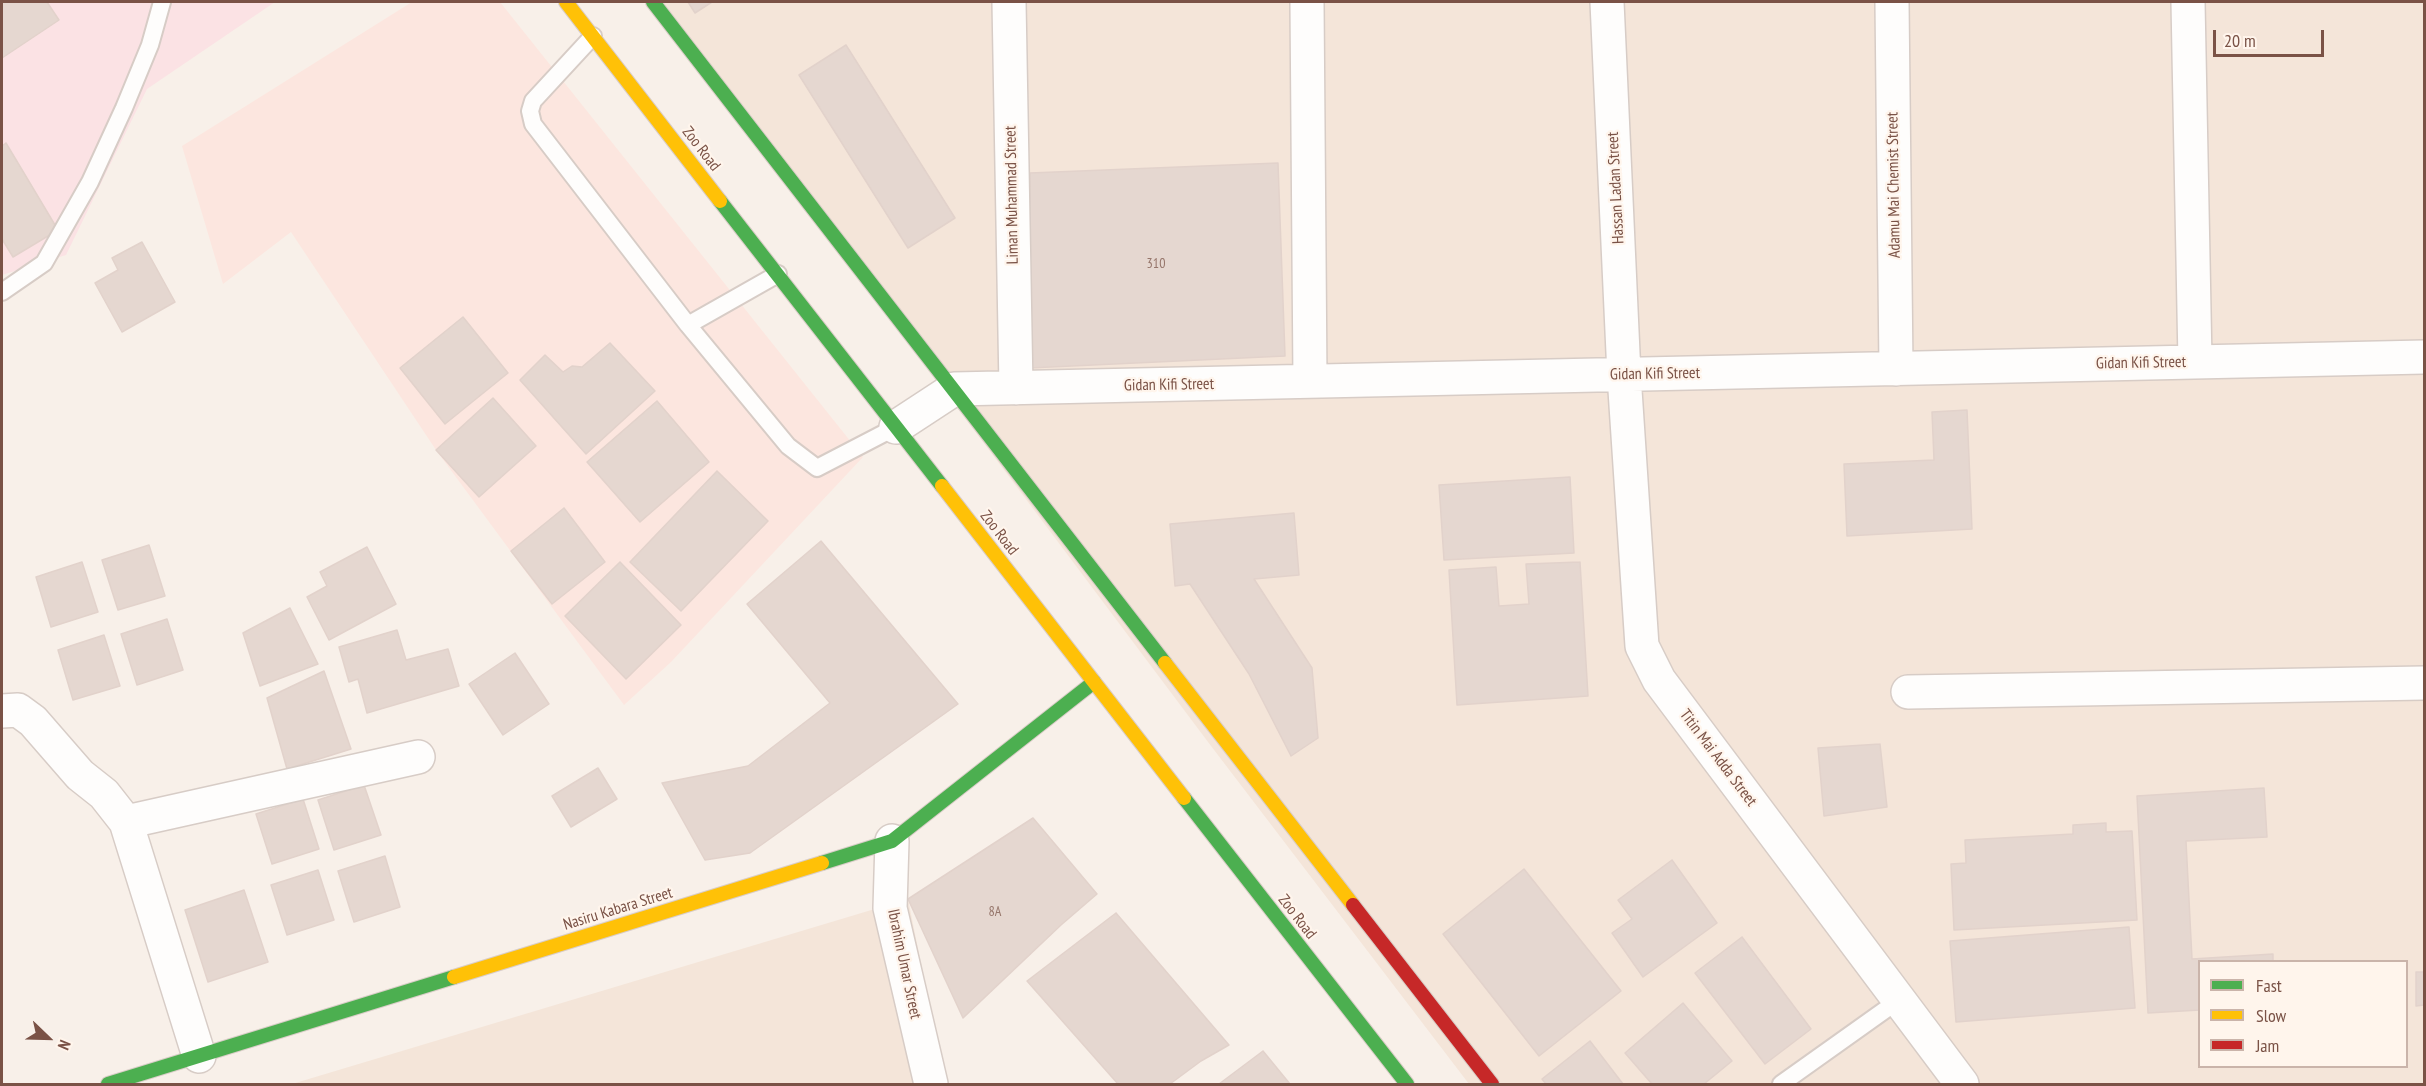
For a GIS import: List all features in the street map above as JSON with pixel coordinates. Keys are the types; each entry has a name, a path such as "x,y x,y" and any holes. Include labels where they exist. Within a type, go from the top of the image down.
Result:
{"main road":[{"name":"Zoo Road","path":"566,2 1407,1084"},
{"path":"653,2 1492,1084"},
{"name":"Nasiru Kabara Street","path":"108,1084 892,841 1094,682"}],"street":[{"name":"Liman Muhammad Street","path":"1009,2 1016,388"},
{"path":"1307,2 1310,381"},
{"name":"Hassan Ladan Street","path":"1607,2 1624,375"},
{"name":"Adamu Mai Chemist Street","path":"1892,2 1896,369"},
{"path":"2188,2 2195,362"},
{"name":"Gidan Kifi Street","path":"954,389 2424,357"},
{"name":"Titin Mai Adda Street","path":"1624,375 1642,646 1659,680 1962,1084"},
{"path":"896,427 954,389"},
{"path":"1908,692 2424,683"},
{"path":"2,711 18,710 33,721 73,768 104,794 126,822 199,1056"},
{"path":"126,822 418,757"},
{"name":"Ibrahim Umar Street","path":"892,841 890,908 931,1084"}],"lane":[{"path":"2,292 44,263 90,182 150,45 162,2"},
{"path":"593,36 533,101 530,111 533,124 688,325 788,446 817,468 896,427"},
{"path":"688,325 778,274"},
{"path":"1781,1084 1899,1000"}],"shaded area":[{"path":"2,2 275,2 147,89 66,255 2,275"},
{"path":"412,2 500,2 863,457 671,662 624,705 436,450 291,232 223,284 182,146"},
{"path":"653,2 2424,2 2424,1084 1469,1084 1208,742"},
{"path":"908,899 945,1084 292,1084"}],"building":[{"path":"2,2 47,2 59,20 2,58"},
{"path":"688,2 712,2 695,13"},
{"path":"846,45 955,218 908,248 799,75"},
{"path":"6,143 58,230 13,257 2,239 2,146"},
{"path":"1278,163 1285,356 1029,368 1030,173"},
{"path":"142,242 175,302 122,332 95,283 118,270 112,258"},
{"path":"463,317 508,373 445,424 400,368"},
{"path":"610,343 655,391 586,454 520,380 545,355 563,372 572,366 582,367"},
{"path":"493,398 536,446 479,497 436,450"},
{"path":"657,401 709,462 640,522 587,462"},
{"path":"1967,410 1972,529 1847,536 1844,464 1934,460 1932,412"},
{"path":"717,471 768,521 681,611 630,562"},
{"path":"1570,477 1574,553 1444,560 1439,485"},
{"path":"564,508 605,562 552,604 511,551"},
{"path":"1294,513 1299,575 1254,579 1312,668 1318,738 1291,756 1249,674 1190,584 1175,586 1170,524"},
{"path":"821,541 958,704 750,853 705,860 662,783 748,766 830,703 747,604"},
{"path":"149,545 165,596 118,610 102,560"},
{"path":"367,547 396,604 329,640 307,597 327,586 320,572"},
{"path":"82,562 98,612 51,627 36,577"},
{"path":"620,562 681,625 626,679 565,616"},
{"path":"1580,562 1588,696 1457,705 1449,570 1496,567 1499,606 1529,604 1526,564"},
{"path":"290,608 318,664 260,686 243,633"},
{"path":"167,619 183,670 137,685 121,634"},
{"path":"397,630 406,660 448,649 459,686 367,713 358,679 349,682 339,647"},
{"path":"104,635 120,686 73,700 58,650"},
{"path":"515,653 549,704 503,735 469,684"},
{"path":"324,671 351,749 287,769 267,698"},
{"path":"1880,744 1887,807 1824,816 1818,748"},
{"path":"598,768 617,799 571,827 552,796"},
{"path":"364,785 381,835 334,850 318,800"},
{"path":"2264,788 2267,837 2186,841 2192,959 2273,954 2273,960 2198,960 2198,1010 2148,1013 2137,796"},
{"path":"303,799 319,849 272,864 256,814"},
{"path":"1033,818 1097,894 963,1018 908,899"},
{"path":"2106,823 2106,832 2132,831 2137,920 1954,930 1951,864 1966,863 1965,840 2073,834 2073,825"},
{"path":"385,856 400,907 354,922 338,871"},
{"path":"1672,860 1717,923 1643,977 1612,933 1632,919 1618,900"},
{"path":"1524,869 1621,991 1539,1056 1443,934"},
{"path":"318,870 334,920 287,935 271,885"},
{"path":"244,890 268,962 208,982 185,910"},
{"path":"1116,913 1229,1045 1201,1061 1170,1084 1118,1084 1027,981"},
{"path":"2129,927 2135,1008 1956,1022 1950,941"},
{"path":"1742,937 1811,1029 1765,1064 1695,973"},
{"path":"2416,972 2424,972 2424,1005 2416,1006"},
{"path":"1683,1003 1732,1061 1704,1084 1652,1084 1625,1053"},
{"path":"1590,1041 1623,1084 1546,1084 1542,1079"},
{"path":"1263,1051 1290,1084 1219,1084"}],"traffic: fast":[{"path":"653,2 1165,663"},
{"path":"720,201 942,486"},
{"path":"822,863 892,841 1094,682"},
{"path":"1184,798 1407,1084"},
{"path":"108,1084 454,977"}],"traffic: slow":[{"path":"566,2 720,201"},
{"path":"942,486 1184,798"},
{"path":"1165,663 1353,905"},
{"path":"454,977 822,863"}],"traffic: jam":[{"path":"1353,905 1492,1084"}]}
